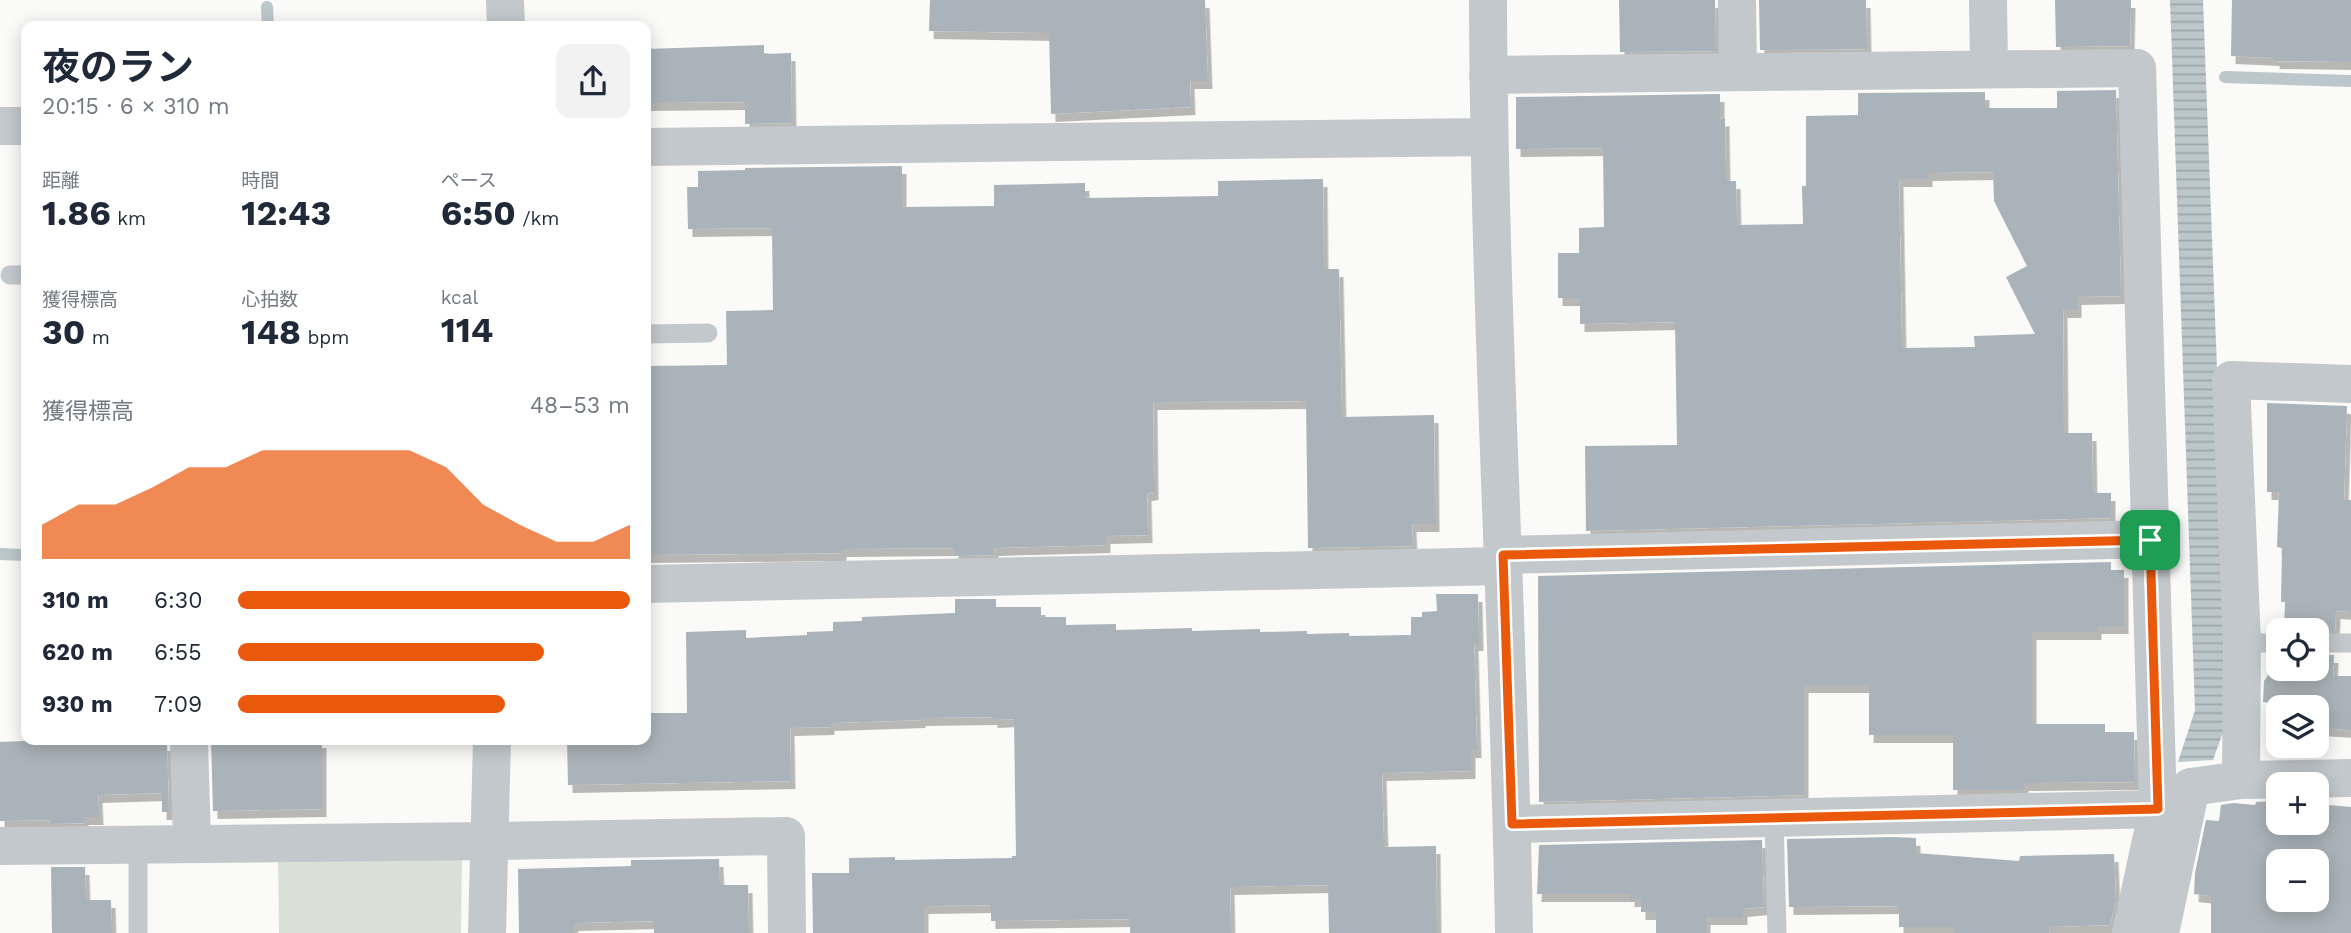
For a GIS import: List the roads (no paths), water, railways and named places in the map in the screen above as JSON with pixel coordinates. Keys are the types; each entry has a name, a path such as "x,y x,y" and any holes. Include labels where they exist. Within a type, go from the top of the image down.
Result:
{"street":[{"path":"505,0 506,21"},
{"path":"1488,0 1489,137 1514,933"},
{"path":"1737,0 1738,72"},
{"path":"1988,0 1989,69"},
{"path":"1488,75 2137,68 2158,809 2131,933"},
{"path":"0,126 21,126"},
{"path":"651,147 1489,137"},
{"path":"2241,780 2260,643 2231,380 2351,384"},
{"path":"651,584 2150,540"},
{"path":"188,745 192,844"},
{"path":"487,933 492,745"},
{"path":"1512,824 2158,809 2191,787 2241,780 2351,778"},
{"path":"2160,933 2191,787"},
{"path":"0,846 786,836 787,933"}],"lane":[{"path":"651,334 708,333"},
{"path":"2329,643 2351,643"},
{"path":"1774,818 1777,933"},
{"path":"138,845 138,933"}],"waterway":[{"path":"267,7 268,21"},
{"path":"2225,77 2351,81"},
{"path":"0,554 21,555"}]}
